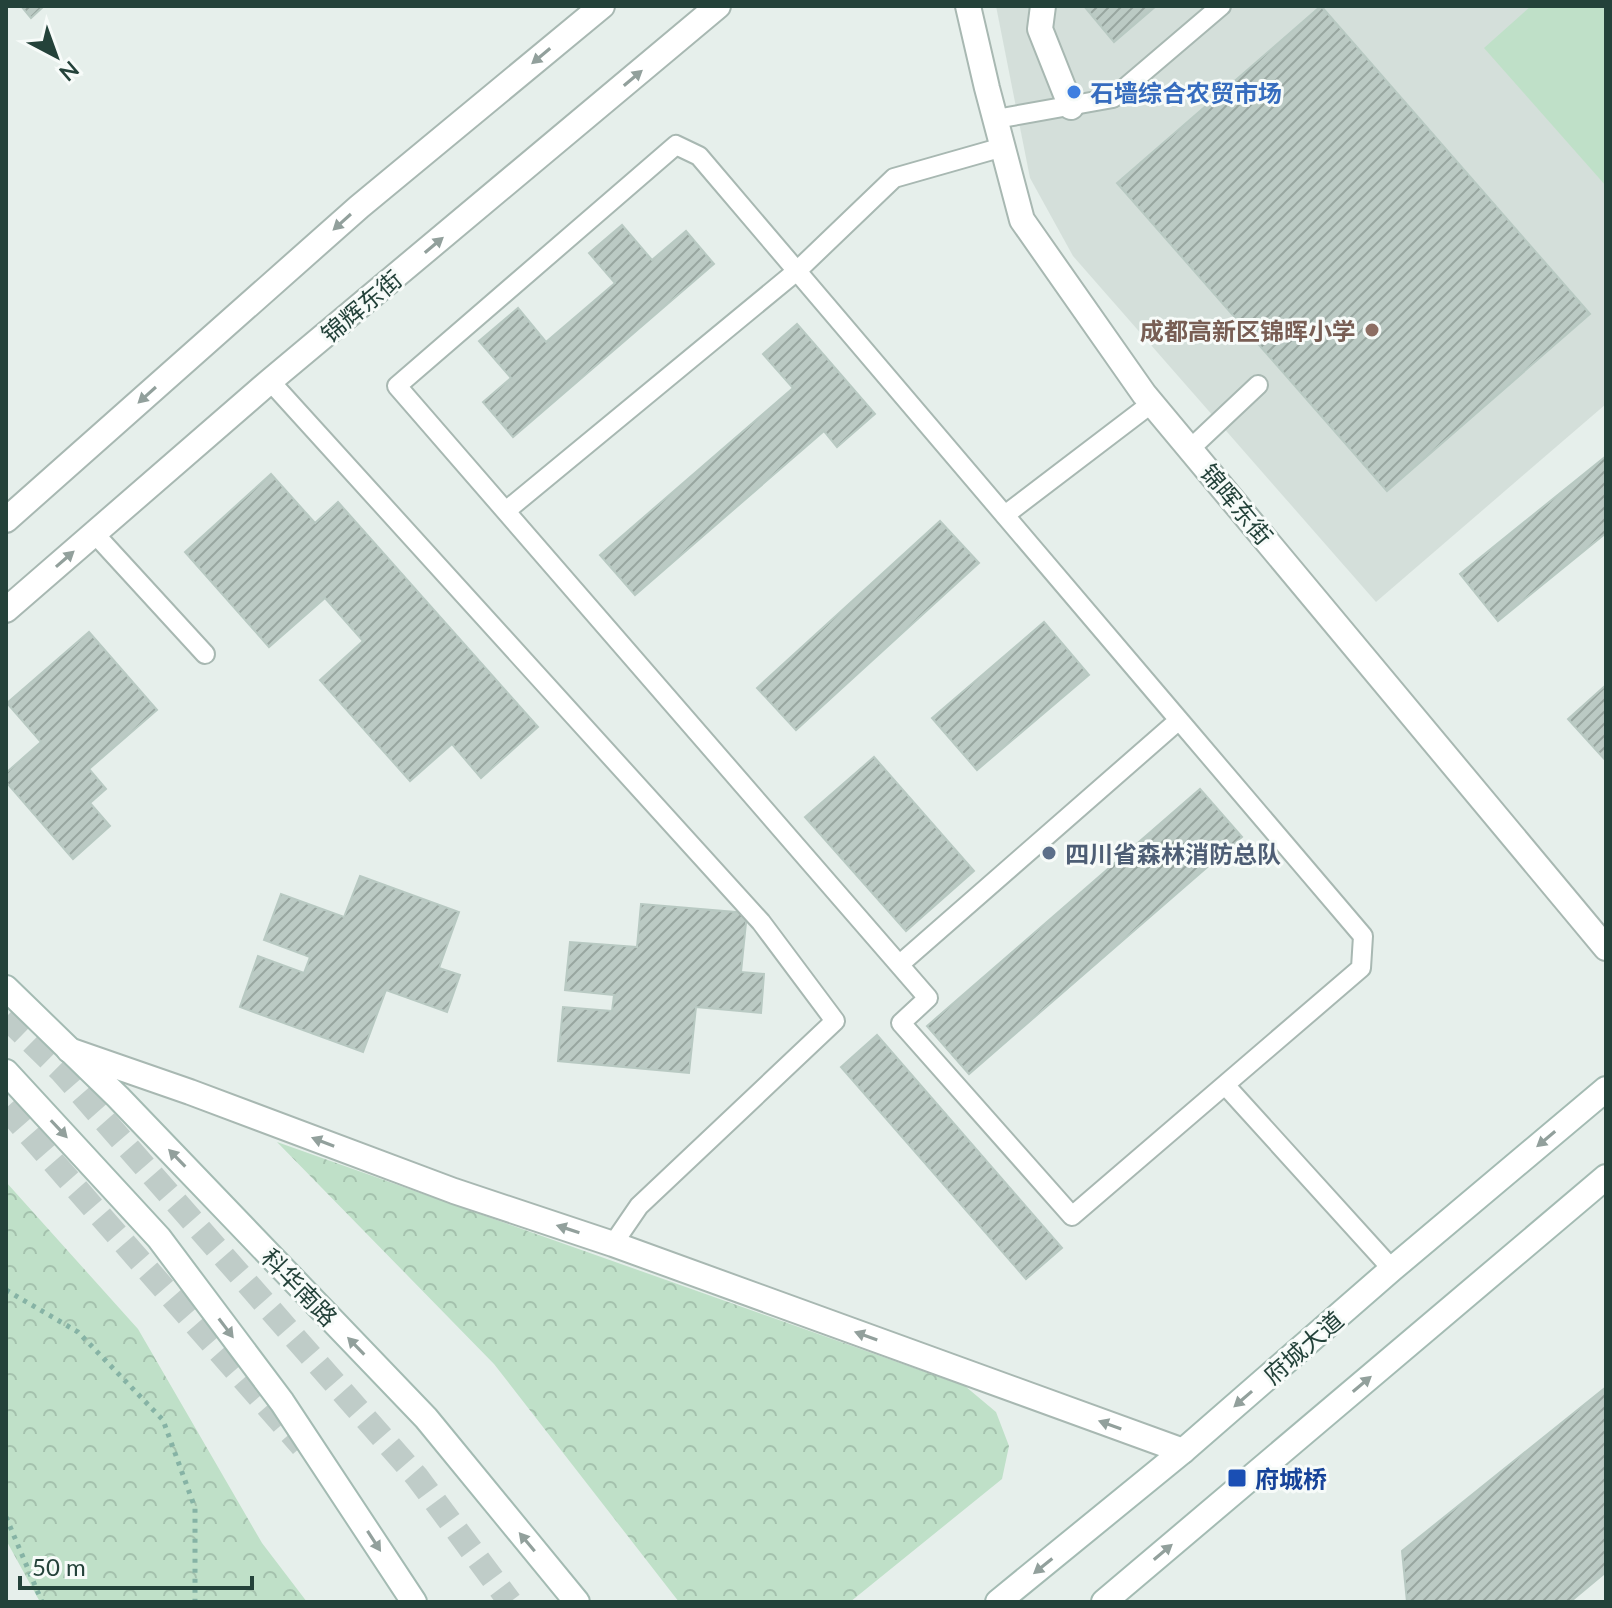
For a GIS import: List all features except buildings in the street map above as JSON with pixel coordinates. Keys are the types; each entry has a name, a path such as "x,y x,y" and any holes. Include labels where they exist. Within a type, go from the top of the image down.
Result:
{"street":[{"path":"6,520 359,207 602,6"},
{"name":"锦晖东街","path":"968,6 1022,220 1152,403 1606,948"},
{"path":"1043,6 1040,29 1071,107"},
{"name":"锦辉东街","path":"6,610 270,381 716,7"},
{"name":"科华南路","path":"6,988 118,1097 426,1418 577,1602"},
{"path":"69,1050 1183,1451"},
{"path":"6,1072 159,1238 282,1402 414,1602"},
{"name":"府城大道","path":"998,1602 1183,1451 1606,1089"},
{"path":"1104,1602 1606,1177"}],"lane":[{"path":"996,119 1113,98 1221,6"},
{"path":"676,145 699,156 798,270 1363,936 1361,968 1072,1216 901,1023 928,998 397,386 676,145"},
{"path":"507,510 798,270 894,178 1003,147"},
{"path":"270,381 761,922 835,1021 639,1206 613,1244"},
{"path":"1190,449 1258,385"},
{"path":"1005,515 1152,403"},
{"path":"94,533 205,654"},
{"path":"900,964 1179,720"},
{"path":"1226,1086 1392,1269"}],"path":[{"path":"6,1290 78,1332 163,1420 195,1508 195,1602"},
{"path":"6,1517 42,1602"}],"shaded area":[{"name":"成都高新区锦晖小学","path":"996,6 1606,6 1606,404 1376,602 1073,256 1030,178"}],"green space":[{"path":"1531,6 1606,6 1606,186 1484,48"},
{"path":"277,1142 965,1386 996,1412 1009,1446 1002,1479 850,1602 679,1602 494,1364"},
{"path":"6,1182 138,1329 262,1543 307,1602 40,1602 6,1540"}],"tunnel":[{"path":"6,1017 62,1072 417,1477 510,1602"},
{"path":"6,1108 302,1446"}],"place":[{"name":"石墙综合农贸市场","path":"1074,92"},
{"name":"成都高新区锦晖小学","path":"1372,330"},
{"name":"四川省森林消防总队","path":"1049,853"},
{"name":"府城桥","path":"1237,1478"}]}
